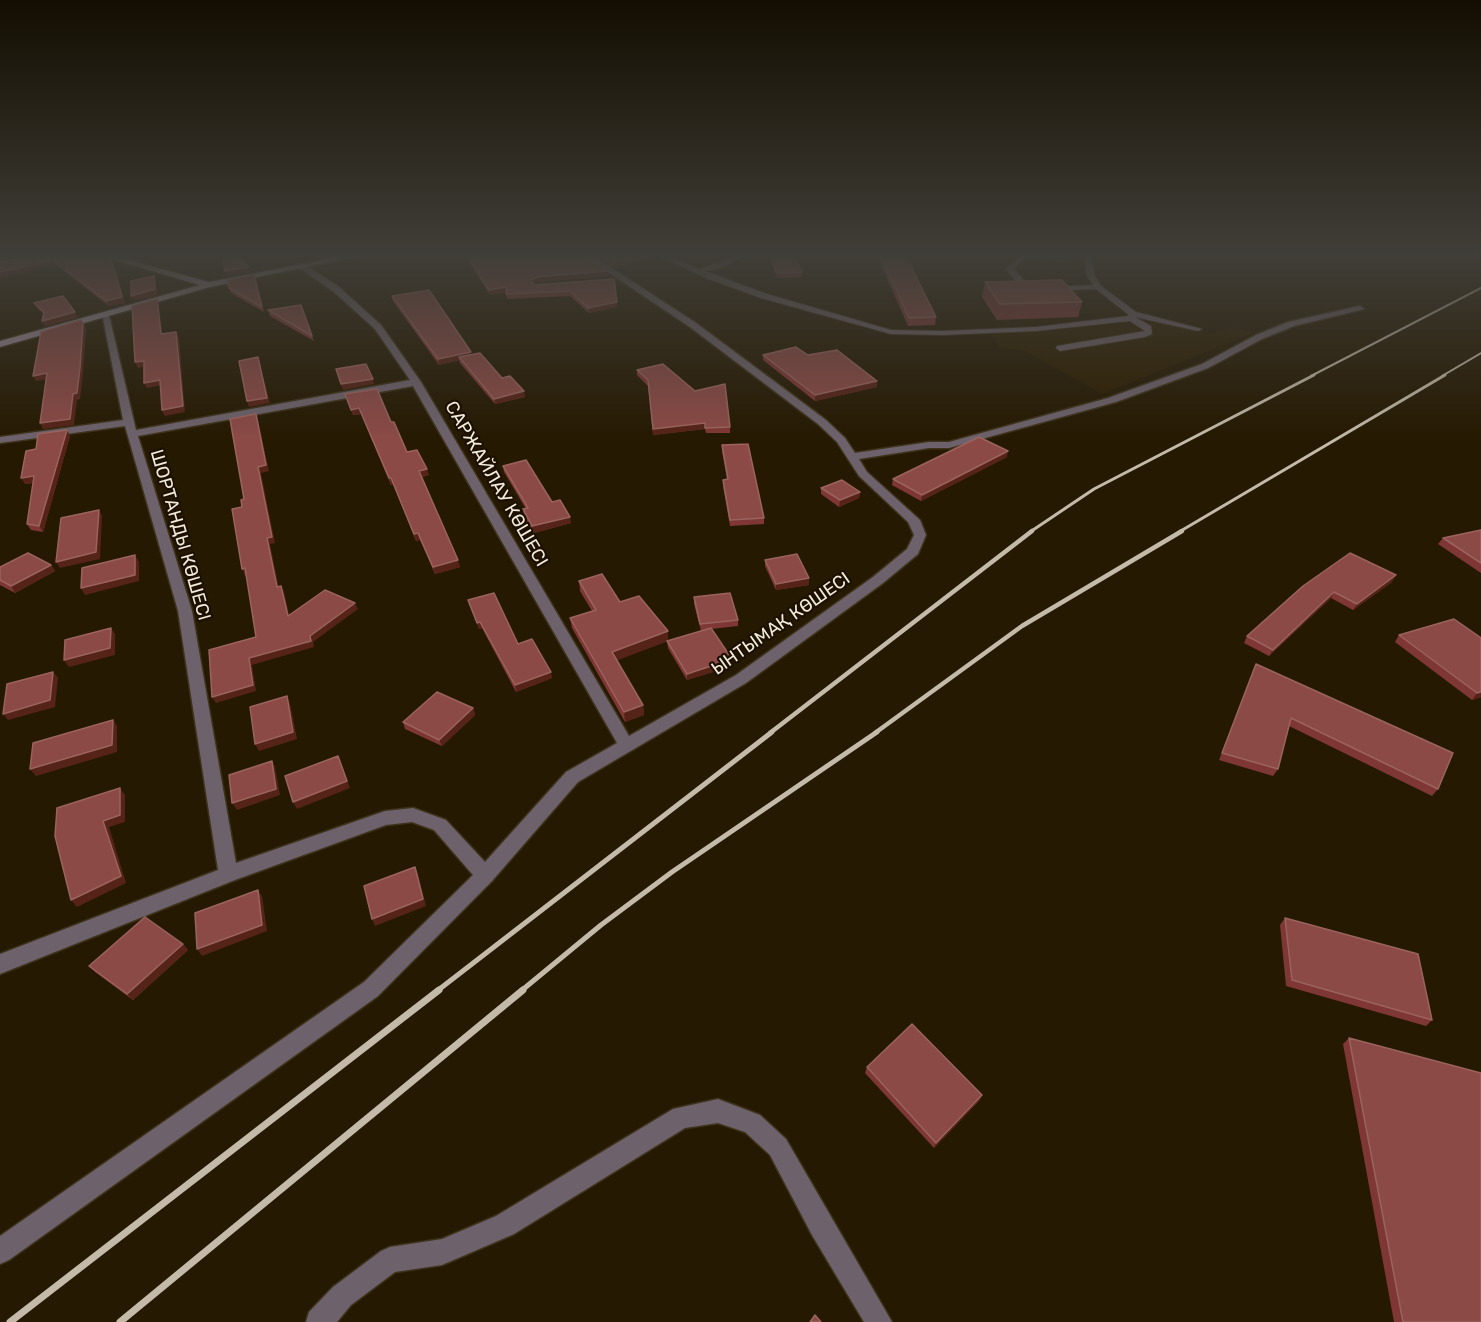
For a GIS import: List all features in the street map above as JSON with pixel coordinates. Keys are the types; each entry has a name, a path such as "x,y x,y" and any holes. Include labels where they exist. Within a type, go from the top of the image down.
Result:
{"street":[{"path":"0,344 102,316"},
{"name":"ШОРТАНДЫ КӨШЕСІ","path":"105,316 131,428 185,610 228,874"},
{"name":"САРЖАЙЛАУ КӨШЕСІ","path":"366,316 378,327 416,382 627,747"},
{"name":"ЫНТЫМАҚ КӨШЕСІ","path":"0,1251 371,989 485,875 573,777 741,679 878,580 913,551 920,535 914,520 863,474 841,440 822,422 679,316"},
{"path":"851,457 929,445 949,445 1101,403 1205,366 1259,337 1291,324 1329,316"},
{"path":"0,440 131,428 416,382"},
{"path":"0,964 228,874 385,818 413,815 440,825 485,875"},
{"path":"319,1322 342,1296 390,1260 442,1252 505,1225 681,1117 718,1111 752,1123 778,1147 821,1226 879,1322"}],"lane":[{"path":"833,316 891,332 943,333 1036,329 1132,316 1198,329"},
{"path":"1060,348 1145,336 1149,332 1148,328 1132,316"}],"shaded area":[{"path":"1159,321 1211,335 1233,326 1253,333 1102,394 1026,351 999,348 992,335"}],"building":[{"path":"43,316 61,316 42,321"},
{"path":"133,316 159,316 161,334 176,332 183,406 162,410 160,380 144,383 144,361 135,362"},
{"path":"278,316 305,316 312,336"},
{"path":"406,316 446,316 471,352 438,359"},
{"path":"908,316 936,317 909,318"},
{"path":"81,320 83,323 80,368 77,393 73,394 70,419 40,423 47,373 33,376 41,332"},
{"path":"796,347 808,355 837,350 877,381 815,395 763,355"},
{"path":"480,353 502,378 510,376 524,391 494,399 459,357"},
{"path":"258,357 267,398 247,401 239,361"},
{"path":"366,364 373,379 341,384 336,369"},
{"path":"663,364 695,391 725,384 730,427 705,428 705,423 653,429 648,380 637,370"},
{"path":"377,389 407,452 417,450 427,469 419,471 458,560 433,567 418,533 414,534 359,408 351,410 345,394"},
{"path":"256,414 266,465 258,467 272,537 267,538 277,587 281,586 288,616 325,590 355,603 310,636 311,641 249,658 253,685 212,697 209,650 256,637 245,568 242,569 232,509 242,507 241,500 244,499 230,419"},
{"path":"67,430 39,526 27,524 34,476 21,478 26,451 36,449 38,434"},
{"path":"979,437 1008,451 922,495 893,479"},
{"path":"748,444 764,518 730,520 723,480 728,479 722,445"},
{"path":"526,460 552,502 560,500 570,517 532,526 523,509 528,508 503,466"},
{"path":"842,480 860,492 840,500 821,488"},
{"path":"99,510 96,552 56,562 61,518"},
{"path":"1481,530 1481,563 1443,538"},
{"path":"28,553 51,565 11,586 0,580 0,567"},
{"path":"1350,553 1396,575 1357,604 1334,592 1273,650 1247,636 1303,586"},
{"path":"797,554 809,578 776,584 765,560"},
{"path":"135,555 135,575 81,588 82,568"},
{"path":"602,574 620,602 639,596 668,631 612,652 643,705 624,712 570,618 596,610 579,581"},
{"path":"494,593 518,644 532,639 551,672 515,685 480,622 477,623 468,600"},
{"path":"730,593 738,620 700,624 694,597"},
{"path":"1454,619 1481,638 1481,692 1477,693 1399,635"},
{"path":"111,628 110,648 64,660 65,640"},
{"path":"711,628 732,659 687,674 667,641"},
{"path":"1256,664 1453,753 1438,789 1291,718 1278,769 1222,753"},
{"path":"53,672 50,700 3,714 7,684"},
{"path":"437,692 473,708 439,740 403,722"},
{"path":"287,696 293,732 255,744 250,707"},
{"path":"113,720 112,745 30,769 33,743"},
{"path":"338,756 347,781 293,802 285,776"},
{"path":"272,761 276,789 232,803 229,775"},
{"path":"120,788 120,815 103,821 121,876 71,900 55,836 57,808"},
{"path":"415,867 423,899 372,919 364,886"},
{"path":"258,890 262,925 197,949 195,913"},
{"path":"145,917 183,944 127,994 89,966"},
{"path":"1285,918 1418,954 1432,1020 1292,980"},
{"path":"912,1024 982,1095 936,1143 867,1067"},
{"path":"1349,1038 1481,1073 1481,1322 1403,1322"},
{"path":"815,1315 821,1322 810,1322"}],"railway":[{"path":"1311,376 1428,316"},
{"path":"1442,376 1481,353"},
{"path":"1030,532 1094,489 1314,375"},
{"path":"1179,532 1445,375"},
{"path":"770,733 1032,531"},
{"path":"875,733 1022,626 1182,531"},
{"path":"437,991 772,732"},
{"path":"521,991 601,925 672,872 877,732"},
{"path":"10,1322 439,990"},
{"path":"120,1322 523,990"}]}
